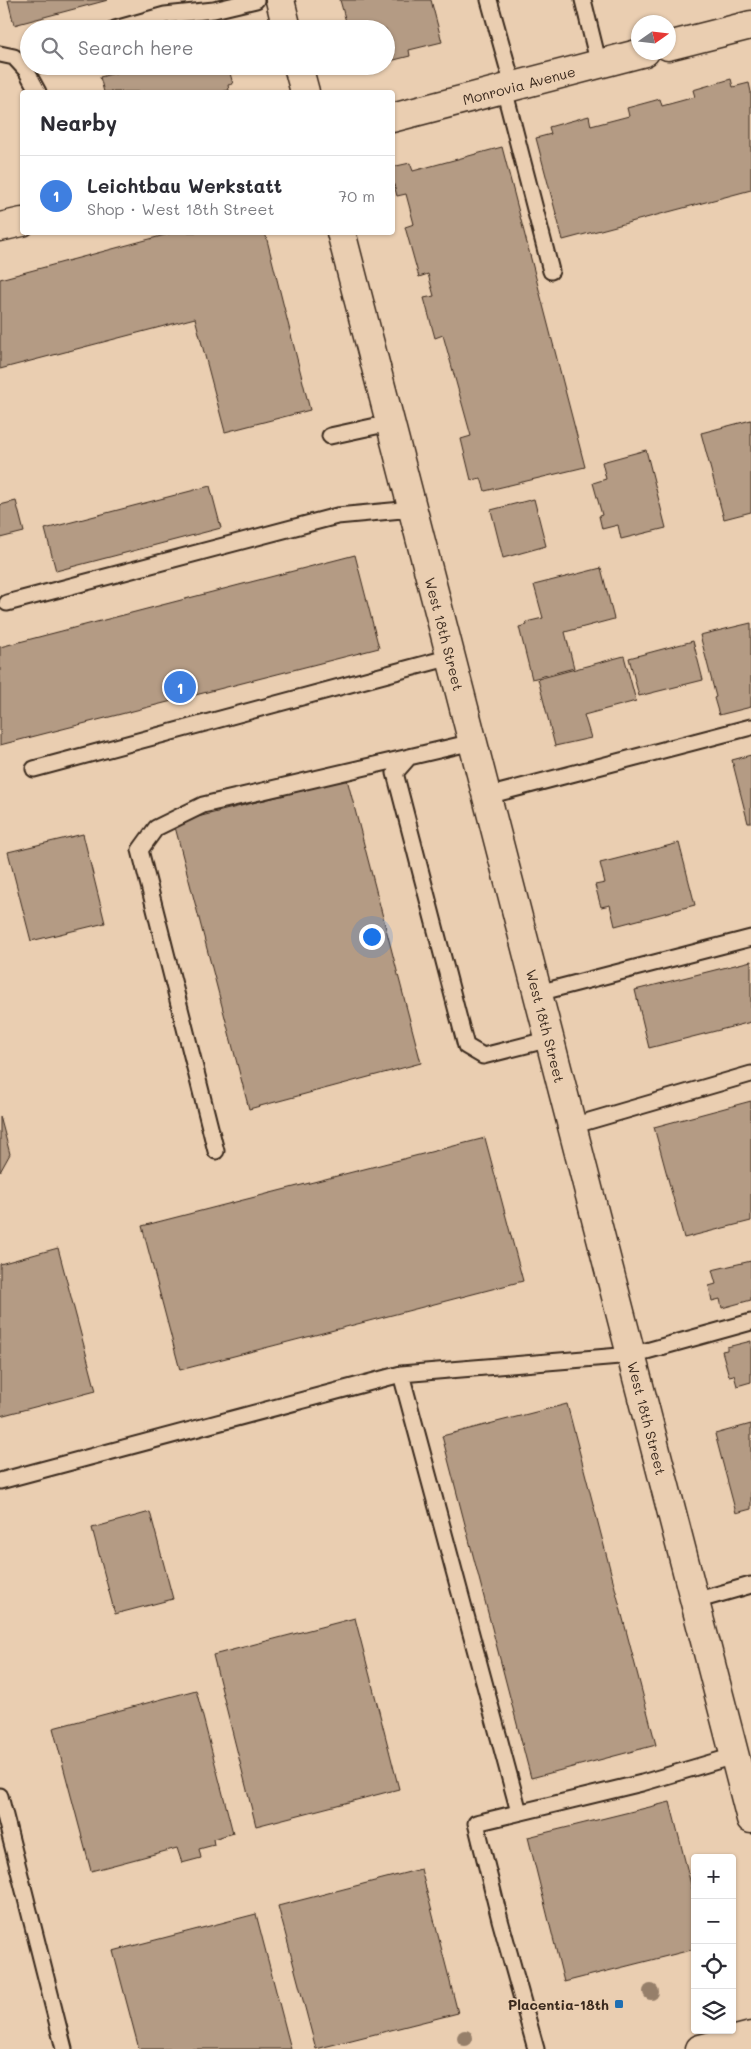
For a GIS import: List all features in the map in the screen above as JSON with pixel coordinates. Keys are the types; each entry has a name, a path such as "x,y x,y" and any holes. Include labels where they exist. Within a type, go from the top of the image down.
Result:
{"street":[{"path":"280,0 285,20"},
{"path":"676,44 751,25"},
{"name":"Monrovia Avenue","path":"395,117 631,56"},
{"path":"300,75 304,90"},
{"path":"0,227 20,222"},
{"name":"West 18th Street","path":"342,235 734,1756 747,1786 751,1819"},
{"path":"700,2049 751,2036"}],"lane":[{"path":"147,20 165,15 214,10 256,0"},
{"path":"489,0 551,272"},
{"path":"583,0 599,64"},
{"path":"7,56 20,54"},
{"path":"7,56 20,66"},
{"path":"29,75 37,90"},
{"path":"330,436 390,424"},
{"path":"7,603 337,516 413,509"},
{"path":"34,769 451,657"},
{"path":"487,796 751,727"},
{"path":"216,1151 140,850 156,828 202,805 473,742"},
{"path":"409,757 395,772 466,1046 483,1056 550,1039"},
{"path":"538,993 751,938"},
{"path":"572,1126 751,1074"},
{"path":"0,1481 402,1374 632,1355 751,1322"},
{"path":"402,1374 519,1812"},
{"path":"695,1601 751,1585"},
{"path":"536,2049 500,1920 476,1823 642,1783 734,1756"},
{"path":"0,1796 64,2049"}],"building":[{"path":"8,0 108,0 33,20 20,20 20,23 14,25"},
{"path":"340,0 431,0 442,42 409,50 410,56 395,60 395,20 346,20"},
{"path":"108,75 230,75 233,84 228,85 229,90 103,90 100,77"},
{"path":"731,79 733,87 749,83 751,92 751,190 563,240 536,138 551,134 549,127 589,116 591,126 629,116 627,108 660,99 662,106 695,97 693,90"},
{"path":"502,147 585,467 485,491 481,478 471,480 461,439 471,436 443,335 435,338 424,298 434,296 428,274 419,277 405,227 414,224 406,194 397,196 395,189 395,166 410,163 413,171"},
{"path":"165,235 266,235 310,410 225,432 195,318 0,369 0,279"},
{"path":"751,420 751,512 724,519 701,433"},
{"path":"646,450 666,528 621,539 618,525 602,529 599,516 602,515 593,483 606,479 602,462"},
{"path":"210,486 221,528 56,571 45,529"},
{"path":"534,499 546,546 503,558 491,510"},
{"path":"16,501 24,532 0,538 0,505"},
{"path":"355,555 379,648 0,745 0,647"},
{"path":"601,568 614,619 565,632 574,668 532,679 519,627 527,625 526,622 543,618 534,585"},
{"path":"751,623 751,707 719,715 700,635"},
{"path":"693,641 703,680 639,696 629,658"},
{"path":"624,656 636,701 584,715 591,738 555,746 538,679"},
{"path":"751,755 751,823 748,823 732,760"},
{"path":"347,779 421,1063 249,1109 174,823"},
{"path":"83,834 105,923 31,941 8,852"},
{"path":"679,843 695,905 615,926 610,905 601,907 595,885 605,883 600,863"},
{"path":"751,961 751,1022 649,1048 635,990"},
{"path":"751,1101 751,1221 684,1238 654,1127"},
{"path":"0,1116 10,1154 0,1172"},
{"path":"485,1138 523,1281 180,1370 142,1226"},
{"path":"58,1248 96,1391 0,1416 0,1264"},
{"path":"751,1261 751,1300 722,1308 720,1299 712,1301 709,1286 716,1284 712,1270"},
{"path":"751,1341 751,1382 737,1386 734,1375 729,1376 722,1351 727,1350 727,1347"},
{"path":"567,1404 656,1745 531,1778 442,1436"},
{"path":"751,1424 751,1509 736,1513 715,1434"},
{"path":"150,1512 173,1599 115,1614 92,1528"},
{"path":"355,1618 399,1789 256,1826 213,1655"},
{"path":"196,1690 233,1833 213,1839 214,1845 199,1849 201,1858 182,1863 177,1848 91,1871 53,1728"},
{"path":"670,1802 691,1884 691,1950 564,1982 528,1837"},
{"path":"421,1869 458,2013 316,2049 278,1906"},
{"path":"256,1914 291,2049 139,2049 113,1951"}],"place":[{"name":"Leichtbau Werkstatt","path":"180,687"},
{"name":"Placentia-18th","path":"619,2004"}]}
